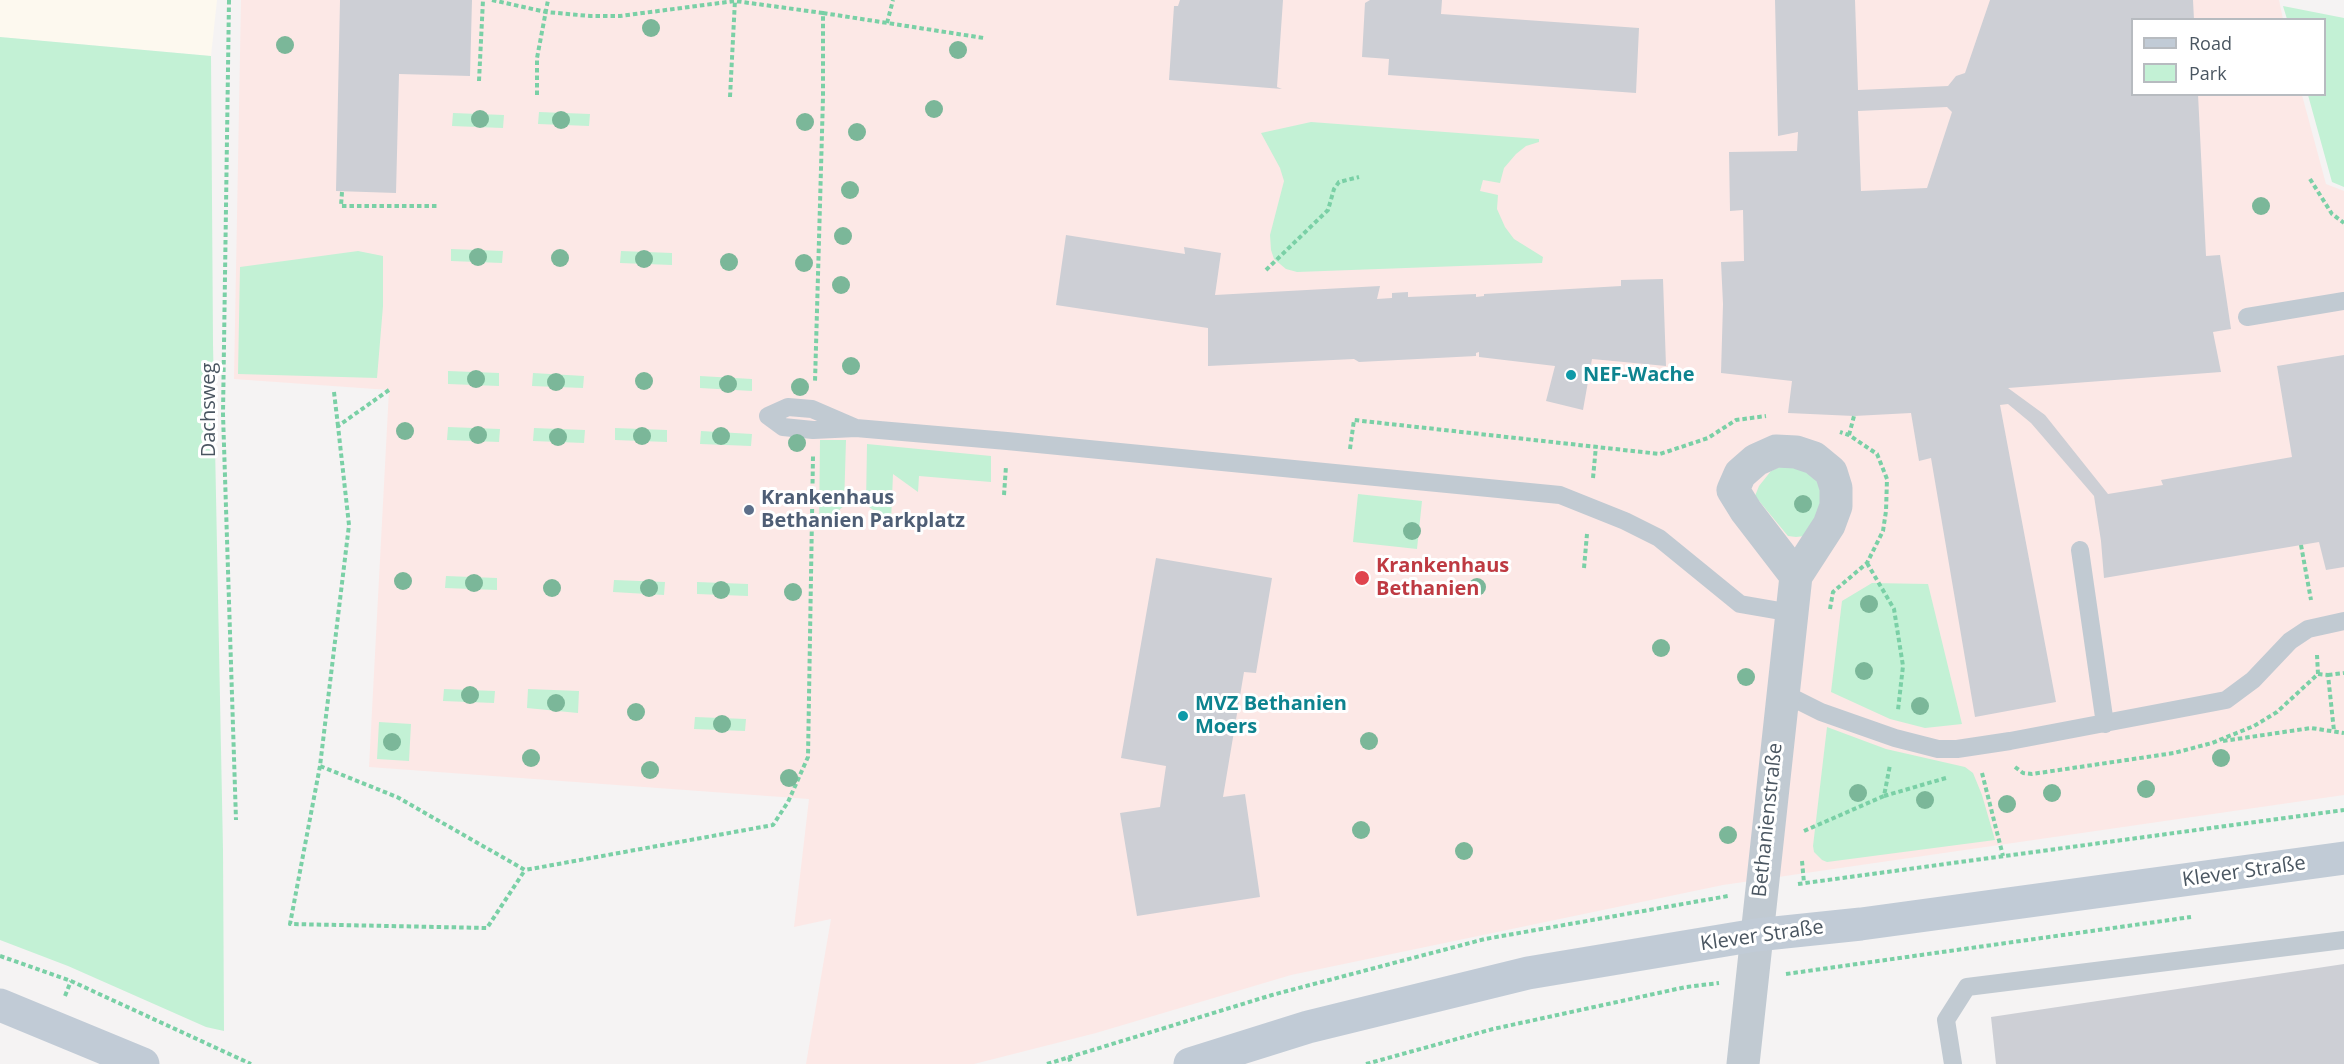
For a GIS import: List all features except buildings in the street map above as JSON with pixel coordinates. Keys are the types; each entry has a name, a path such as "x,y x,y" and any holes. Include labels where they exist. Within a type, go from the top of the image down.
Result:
{"main road":[{"name":"Klever Straße","path":"1190,1064 1308,1027 1528,973 1756,934 1861,924 2344,858"},
{"path":"0,1005 106,1057 143,1064"}],"street":[{"name":"Bethanienstraße","path":"1743,1064 1796,576 1829,525 1836,506 1836,488 1831,472 1814,458 1796,452 1776,451 1756,460 1740,474 1732,490 1796,576"}],"lane":[{"path":"2247,317 2344,301"},
{"path":"856,428 812,409 788,407 768,416 783,427 813,430 856,428 1075,447 1560,495 1626,521 1659,538 1740,604 1792,613"},
{"path":"2080,550 2105,724"},
{"path":"1783,693 1821,711 1895,738 1938,748 1957,749 1989,745 2226,699 2253,680 2290,641 2308,629 2344,621"},
{"path":"1953,1064 1946,1020 1967,987 2344,940"}],"path":[{"name":"Dachsweg","path":"229,0 223,414 236,820"},
{"path":"479,81 483,0"},
{"path":"492,0 546,12 620,16 735,0 984,39"},
{"path":"537,95 537,58 548,0"},
{"path":"730,97 735,0"},
{"path":"887,23 893,0"},
{"path":"812,409 815,386 823,97 823,13"},
{"path":"1266,270 1328,210 1334,189 1339,182 1359,177"},
{"path":"2310,179 2332,214 2344,223"},
{"path":"342,192 341,206 438,206"},
{"path":"338,426 389,390"},
{"path":"334,392 349,525 320,766 290,924 487,928 525,870"},
{"path":"1849,435 1854,416"},
{"path":"1346,474 1354,420 1660,454 1708,438"},
{"path":"320,766 397,797 525,870 773,825 788,802 808,756 813,430"},
{"path":"2318,674 2344,673"},
{"path":"2328,675 2334,731"},
{"path":"2216,742 2311,728 2344,733"},
{"path":"1974,772 1982,772 2003,856"},
{"path":"1884,796 1956,775"},
{"path":"1366,1064 1493,1029 1686,987 2041,940 2192,917"},
{"path":"0,956 71,981 251,1064"},
{"path":"1069,1057 1071,1064"}],"shaded area":[{"path":"0,0 217,0 211,56 0,37"},
{"name":"Krankenhaus Bethanien","path":"241,0 2279,0 2283,18 2131,18 2131,96 2302,96 2326,184 2344,191 2344,795 1723,885 1291,975 1096,1033 974,1064 806,1064 831,919 794,927 809,799 369,767 389,390 234,379"}],"green space":[{"path":"2283,6 2344,18 2344,187 2332,182 2308,96 2326,96 2326,18 2287,18"},
{"path":"0,37 211,56 213,344 223,850 224,1031 206,1027 68,966 0,940"},
{"path":"539,112 590,114 589,126 538,124"},
{"path":"453,113 504,115 503,128 452,126"},
{"path":"1311,122 1539,139 1539,142 1526,146 1516,154 1504,168 1500,183 1483,180 1480,191 1498,195 1497,209 1505,227 1514,239 1543,257 1542,263 1297,272 1286,269 1274,259 1270,235 1284,181 1280,168 1261,133"},
{"path":"451,249 503,251 502,263 451,261"},
{"path":"358,251 383,256 383,306 377,378 238,374 240,267"},
{"path":"621,251 672,253 672,265 620,263"},
{"path":"448,371 499,373 499,386 448,384"},
{"path":"533,373 584,376 583,388 532,386"},
{"path":"700,376 752,379 752,391 700,388"},
{"path":"448,427 500,429 499,442 447,440"},
{"path":"534,428 585,430 584,443 533,441"},
{"path":"615,428 667,430 667,442 615,440"},
{"path":"701,431 752,434 751,446 700,444"},
{"path":"820,440 846,440 844,506 819,527"},
{"path":"867,444 991,456 991,482 919,476 918,492 893,474 891,522 866,505"},
{"path":"1798,466 1816,477 1827,505 1805,536 1796,537 1788,536 1755,496 1759,486 1771,471 1780,467"},
{"path":"1358,494 1422,501 1417,549 1353,542"},
{"path":"446,576 497,578 497,590 445,588"},
{"path":"614,580 665,582 664,595 613,592"},
{"path":"697,582 748,584 748,596 697,594"},
{"path":"1872,583 1928,584 1962,724 1925,728 1890,719 1831,692 1842,601"},
{"path":"444,689 495,691 494,703 443,701"},
{"path":"528,689 579,691 578,713 527,708"},
{"path":"695,717 746,719 745,731 694,729"},
{"path":"379,722 411,724 409,761 377,759"},
{"path":"1827,727 1886,749 1965,767 1973,773 1995,840 1827,862 1822,860 1814,852 1813,846"}],"place":[{"name":"NEF-Wache","path":"1571,375"},
{"name":"Krankenhaus Bethanien Parkplatz","path":"749,510"},
{"name":"Krankenhaus Bethanien","path":"1362,578"},
{"name":"MVZ Bethanien Moers","path":"1183,716"}]}
